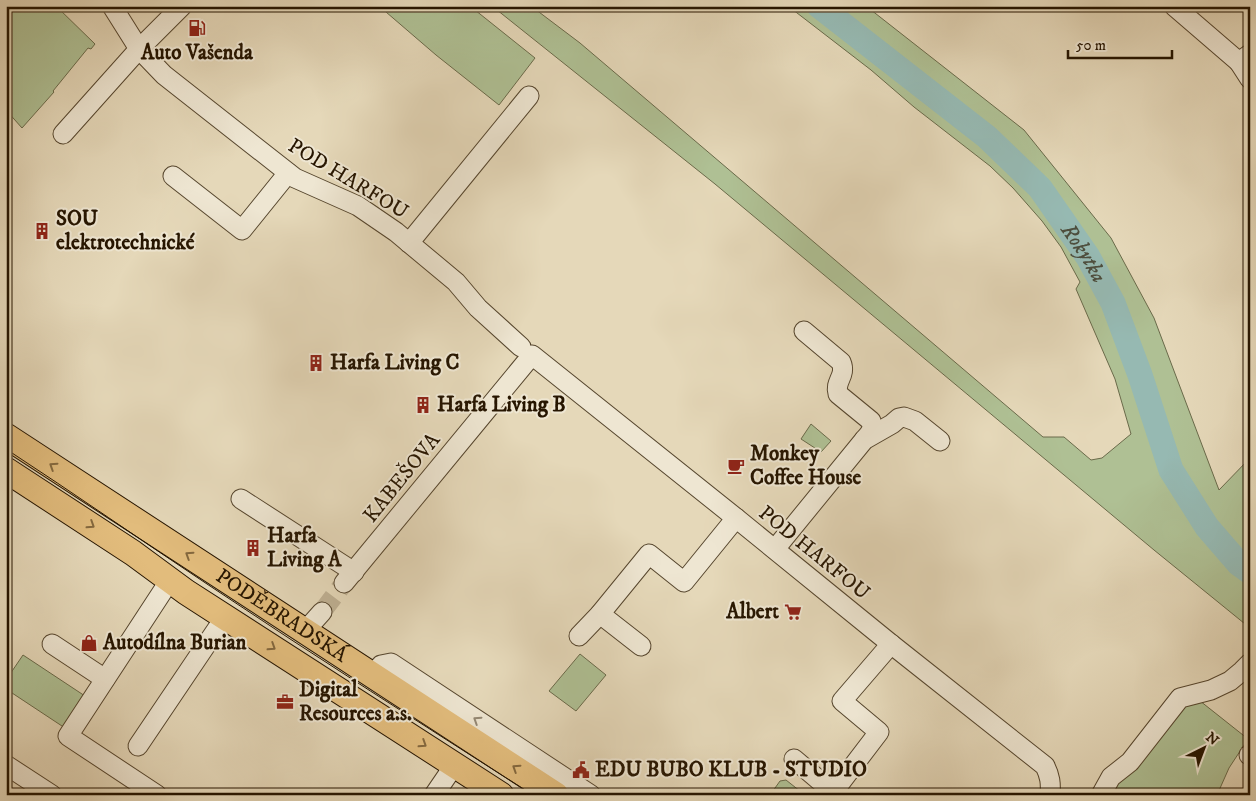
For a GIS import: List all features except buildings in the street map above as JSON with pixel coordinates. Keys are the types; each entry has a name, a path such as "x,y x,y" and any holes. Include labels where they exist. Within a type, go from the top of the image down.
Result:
{"main road":[{"name":"PODĚBRADSKÁ","path":"6,436 556,795"},
{"name":"PODĚBRADSKÁ","path":"6,470 133,553 225,617 501,795"}],"street":[{"name":"POD HARFOU","path":"112,6 139,49 164,75 295,178 358,206 396,232 456,282 478,308 526,351 736,518 890,644 1045,766 1050,775 1050,795"},
{"path":"63,134 139,49 182,6"},
{"path":"1174,6 1245,58 1250,79"},
{"path":"409,243 529,96"},
{"path":"173,176 242,230 288,173"},
{"path":"775,550 872,430 873,426 872,421 838,394 838,383 843,372 840,362 804,331"},
{"name":"KABEŠOVA","path":"241,499 349,577 526,351"},
{"path":"864,440 899,418 904,417 915,421 940,440"},
{"path":"579,636 600,614 649,554 684,582 736,518"},
{"path":"157,795 68,736 170,580"},
{"path":"305,631 322,612"},
{"path":"600,614 641,646"},
{"path":"138,746 225,617"},
{"path":"52,644 105,679"},
{"path":"794,759 832,793 879,732 842,701 890,644"},
{"path":"374,676 381,665 391,663 591,795"},
{"path":"1101,795 1111,777 1130,762 1180,698 1211,690 1230,681 1250,663"},
{"path":"434,795 453,764"},
{"path":"6,765 52,795"}],"green space":[{"path":"17,6 56,6 95,44 91,49 88,48 54,92 22,128 6,110 6,17"},
{"path":"379,6 470,6 535,58 499,105 436,55"},
{"path":"492,6 531,6 580,43 1043,437 1064,437 1091,460 1102,458 1131,434 1115,379 1076,289 1080,282 1061,247 1042,221 1013,188 990,166 788,6 866,6 1024,130 1111,238 1154,318 1219,490 1250,458 1250,628 715,184"},
{"path":"811,424 831,441 821,452 801,439"},
{"path":"580,654 606,675 576,711 549,691"},
{"path":"23,655 85,696 65,728 6,689 6,680"},
{"path":"1190,693 1248,739 1229,768 1217,795 1120,795 1110,787"},
{"path":"786,780 805,795 770,795 780,781"}],"waterway":[{"name":"Rokytka","path":"819,6 987,137 1040,188 1088,257 1113,303 1140,375 1171,470 1207,527 1239,564 1250,572"}],"tunnel":[{"path":"322,612 344,583"}],"tram line":[{"path":"6,449 290,639 533,795"}],"place":[{"name":"Auto Vašenda","path":"197,28"},
{"name":"SOU elektrotechnické","path":"42,231"},
{"name":"Harfa Living C","path":"316,363"},
{"name":"Harfa Living B","path":"423,405"},
{"name":"Monkey Coffee House","path":"736,466"},
{"name":"Harfa Living A","path":"253,548"},
{"name":"Albert","path":"793,612"},
{"name":"Autodílna Burian","path":"89,643"},
{"name":"Digital Resources a.s.","path":"285,702"},
{"name":"EDU BUBO KLUB - STUDIO","path":"581,770"}]}
